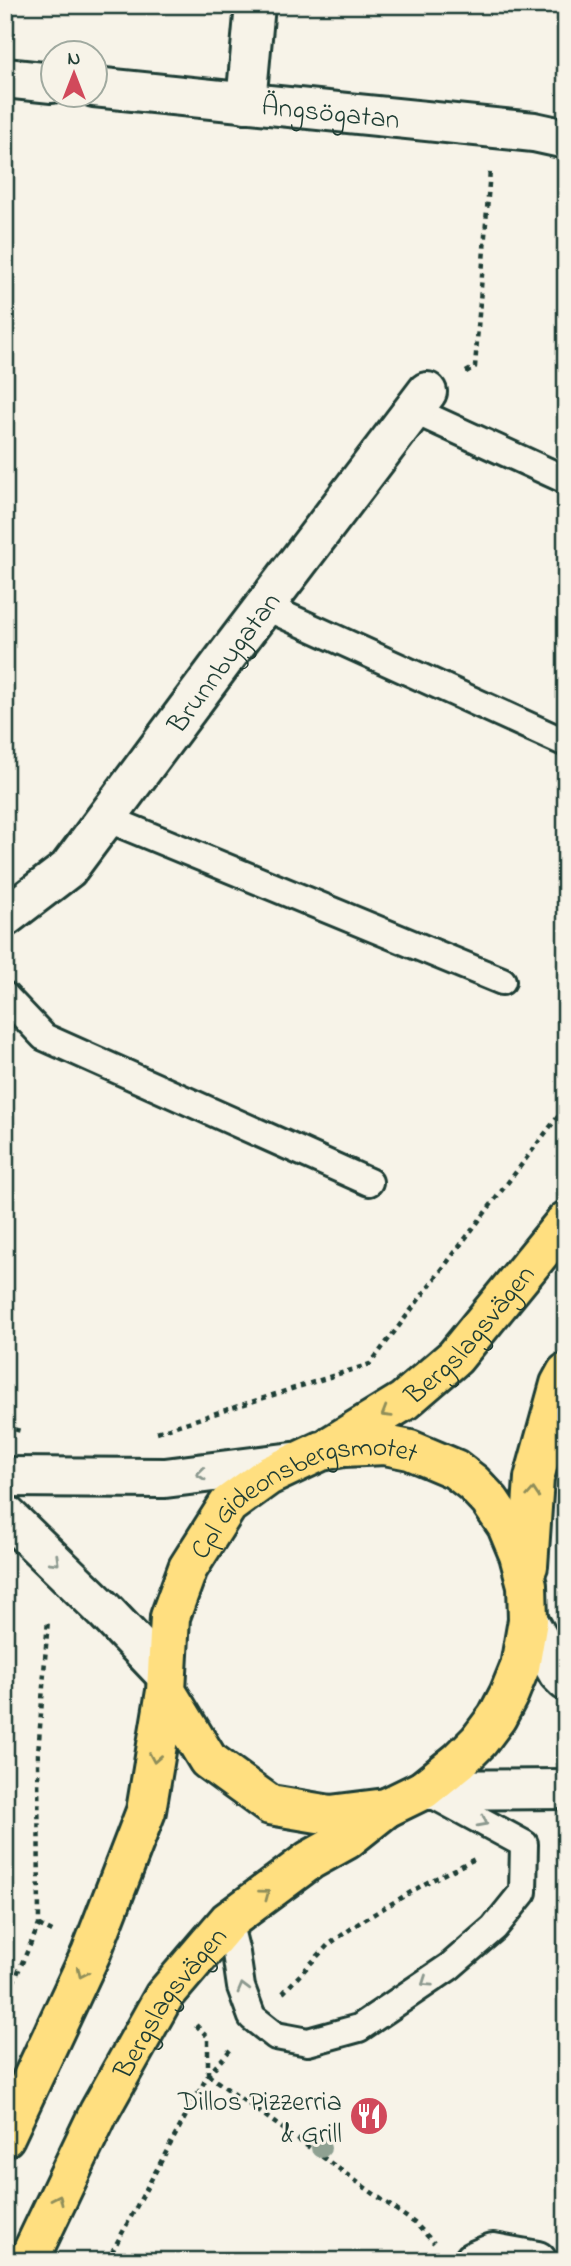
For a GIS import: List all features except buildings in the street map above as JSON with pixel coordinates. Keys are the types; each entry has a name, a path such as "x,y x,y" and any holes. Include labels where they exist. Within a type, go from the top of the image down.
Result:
{"highway":[{"name":"Bergslagsvägen","path":"307,1457 404,1401 455,1357 566,1222"},
{"path":"527,1603 534,1478 560,1384 566,1373"},
{"name":"Cpl Gideonsbergsmotet","path":"385,1445 421,1454 455,1469 482,1492 507,1526 519,1555 527,1603 520,1667 497,1717 459,1761 423,1790 386,1808 330,1815 270,1805 208,1760 166,1683 170,1617 188,1568 228,1505 268,1476 307,1457 343,1447 385,1445"},
{"path":"5,2137 91,1953 146,1811 166,1683"},
{"name":"Bergslagsvägen","path":"28,2261 99,2112 164,1996 228,1921 310,1860 346,1840 386,1808"}],"street":[{"path":"246,103 255,5"},
{"path":"5,78 38,82"},
{"name":"Ängsögatan","path":"108,88 534,132 566,139"},
{"name":"Brunnbygatan","path":"5,917 68,869 420,401"},
{"path":"5,1477 165,1478 307,1457"},
{"path":"5,1514 64,1570 166,1683"},
{"path":"527,1603 558,1673 566,1681"},
{"path":"423,1790 566,1789"},
{"path":"458,2256 493,2253 537,2261"}],"lane":[{"path":"420,401 566,480"},
{"path":"264,606 566,743"},
{"path":"106,818 502,981"},
{"path":"5,996 44,1037 369,1182"},
{"path":"228,1921 241,1987 252,2017 276,2036 308,2042 359,2028 449,1967 494,1928 523,1892 524,1844 423,1790"}],"path":[{"path":"420,401 475,367 493,128"},
{"path":"152,1433 370,1364 566,1106"},
{"path":"6,1997 39,1925 38,1755 49,1610 64,1570"},
{"path":"107,2261 208,2075 328,1945 426,1883 496,1849 524,1844"},
{"path":"208,2075 458,2256"}],"place":[{"name":"Dillos Pizzerria & Grill","path":"369,2116"}]}
